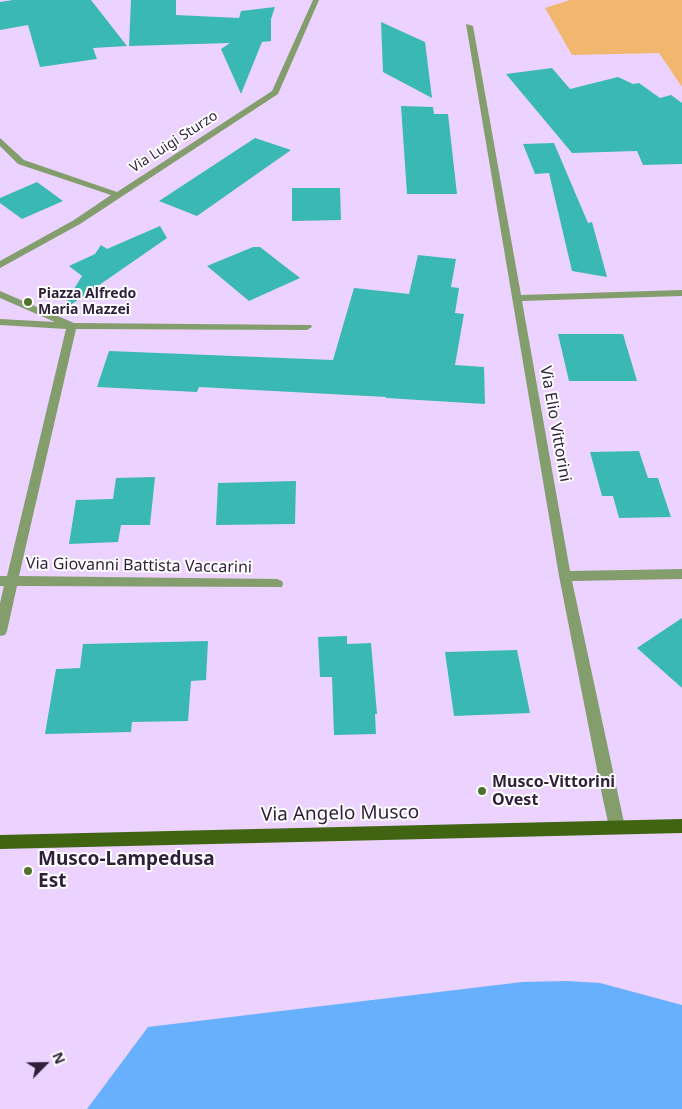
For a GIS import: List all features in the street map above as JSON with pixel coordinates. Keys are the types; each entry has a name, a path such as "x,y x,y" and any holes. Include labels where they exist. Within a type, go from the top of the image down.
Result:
{"main road":[{"name":"Via Angelo Musco","path":"0,842 618,826 682,826"}],"street":[{"name":"Via Luigi Sturzo","path":"0,265 77,222 275,92 316,0"},
{"name":"Via Elio Vittorini","path":"469,26 565,576 608,790 618,826"},
{"path":"0,141 21,162 119,195"},
{"path":"517,298 682,293"},
{"path":"0,294 72,326"},
{"path":"0,322 72,326 307,327"},
{"path":"0,631 6,581 72,326"},
{"path":"565,576 682,574"},
{"name":"Via Giovanni Battista Vaccarini","path":"6,581 277,584"}],"shaded area":[{"path":"570,0 682,0 682,87 659,53 572,55 545,8"}],"water":[{"path":"568,981 600,983 682,1005 682,1109 87,1109 148,1027 522,982"}],"building":[{"path":"13,0 91,0 127,46 93,48 97,59 40,67 28,25 0,30 0,2"},
{"path":"131,0 176,0 176,15 239,18 241,11 275,7 271,19 271,41 262,42 241,94 221,49 230,43 129,46"},
{"path":"381,22 425,42 432,98 383,72"},
{"path":"552,68 570,89 618,77 633,84 639,83 660,98 671,95 682,103 682,164 643,165 637,151 572,153 506,74"},
{"path":"401,106 433,107 434,114 448,114 457,194 407,194"},
{"path":"255,138 291,150 197,216 159,201"},
{"path":"554,143 588,223 592,222 607,277 572,271 549,173 535,174 523,144"},
{"path":"37,182 63,201 22,219 0,203 0,198"},
{"path":"292,188 340,188 341,220 292,221"},
{"path":"160,226 167,238 59,313 82,276 69,266 95,254 101,245 107,249"},
{"path":"253,247 260,247 300,278 249,301 207,266"},
{"path":"418,255 456,259 451,287 459,288 455,313 464,314 455,365 484,367 485,404 199,387 197,392 97,387 109,351 333,360 354,288 409,294"},
{"path":"558,334 623,334 637,381 569,381"},
{"path":"639,451 648,478 658,478 671,517 619,518 613,496 602,496 590,452"},
{"path":"155,477 150,525 121,525 118,542 69,544 76,500 113,499 116,478"},
{"path":"296,481 295,524 216,525 218,483"},
{"path":"682,618 682,688 637,648"},
{"path":"347,636 347,644 371,643 377,714 375,714 376,734 334,735 332,677 320,677 318,637"},
{"path":"208,641 206,680 191,681 188,721 132,722 131,732 45,734 56,669 80,668 83,644"},
{"path":"517,650 530,713 454,716 445,652"}],"place":[{"name":"Piazza Alfredo Maria Mazzei","path":"28,302"},
{"name":"Musco-Vittorini Ovest","path":"482,791"},
{"name":"Musco-Lampedusa Est","path":"28,871"}]}
